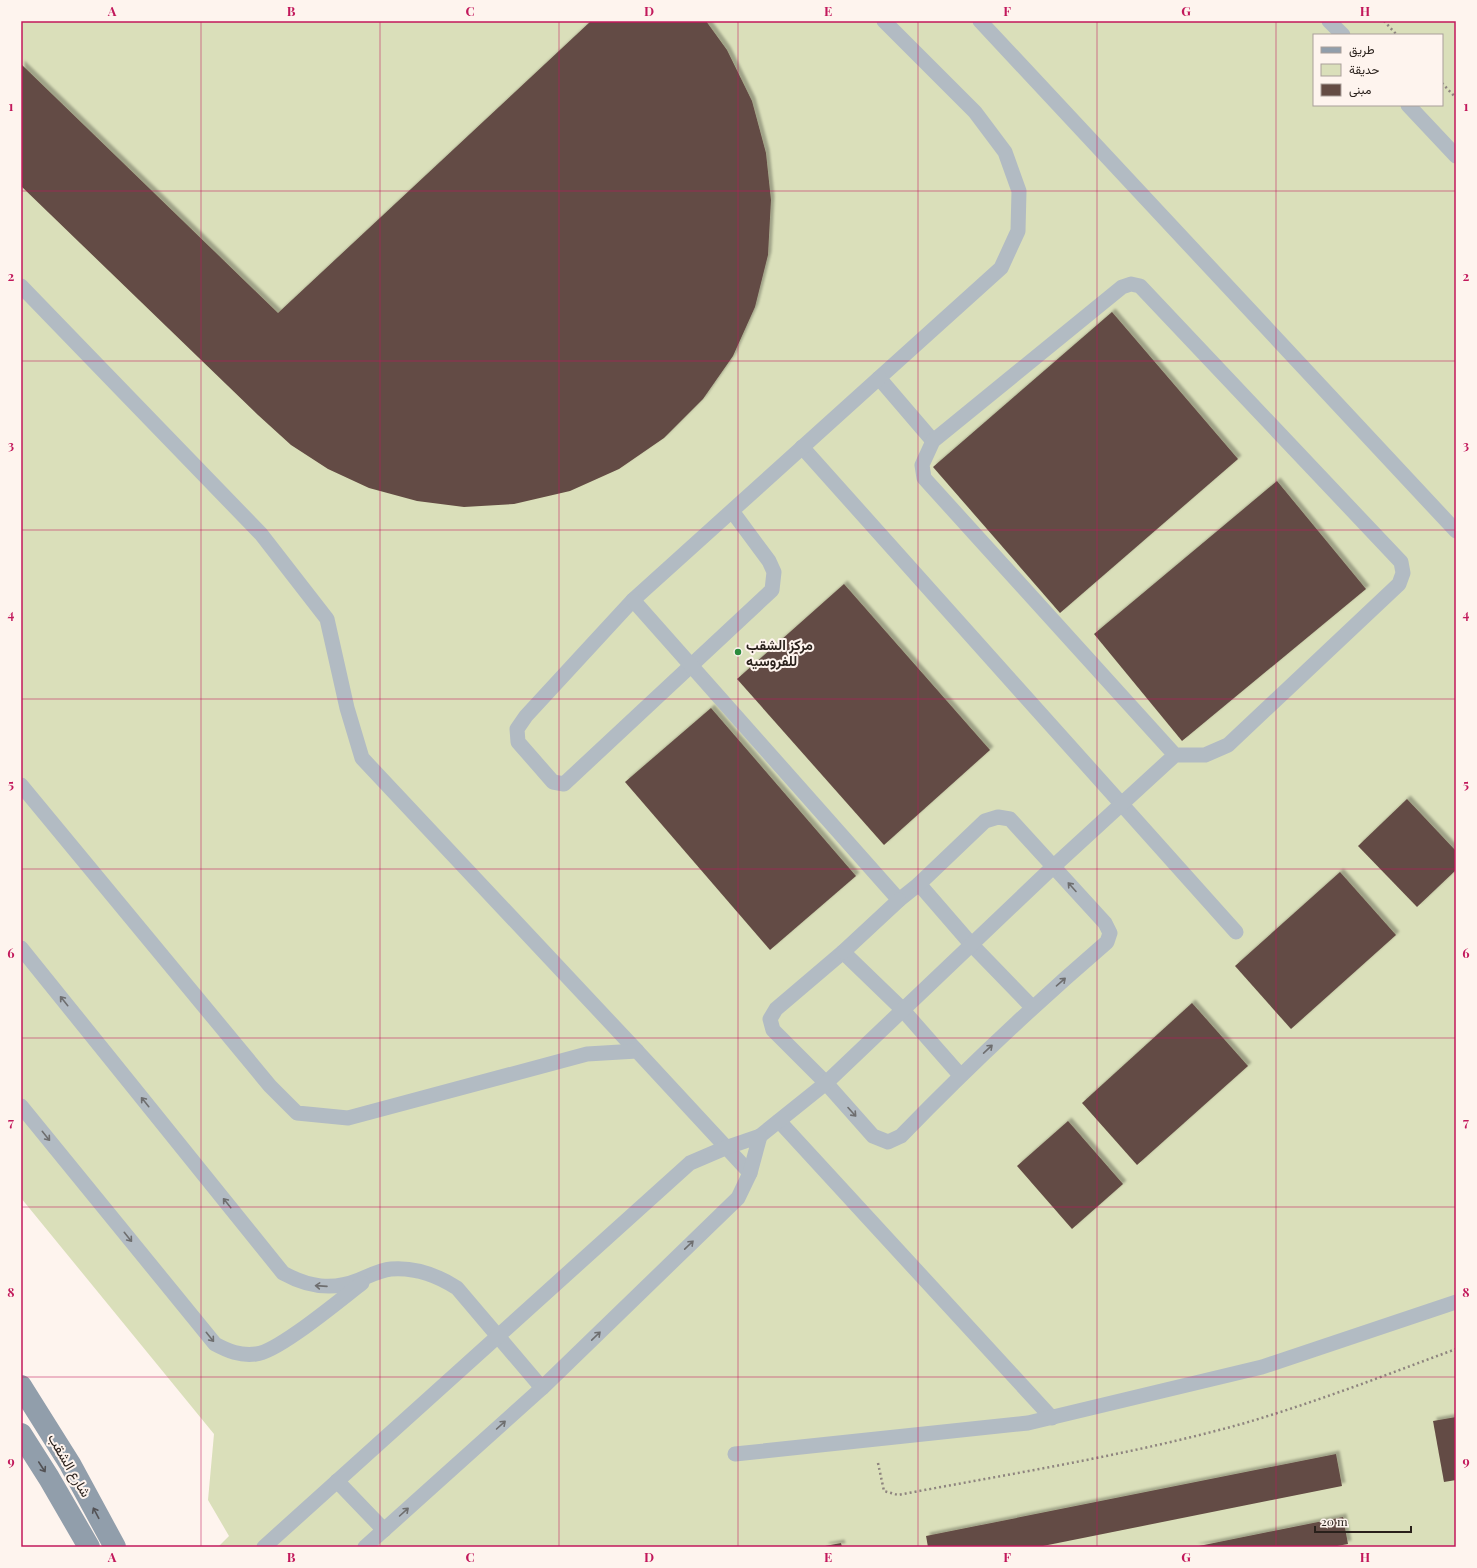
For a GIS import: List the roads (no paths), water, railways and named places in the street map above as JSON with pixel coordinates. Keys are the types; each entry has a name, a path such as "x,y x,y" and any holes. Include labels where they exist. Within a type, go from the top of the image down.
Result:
{"street":[{"name":"شارع الشقب","path":"21,1386 70,1464 115,1547"},
{"name":"شارع الشقب","path":"21,1434 49,1478 88,1547"}],"lane":[{"path":"732,511 770,561 774,572 772,590 692,667 564,784 553,782 518,742 517,729 526,716 633,600 1001,268 1018,231 1018,191 1005,152 976,112 884,21"},
{"path":"980,21 1456,531"},
{"path":"1330,21 1342,34"},
{"path":"1409,106 1456,156"},
{"path":"264,1547 690,1163 724,1148 760,1136 826,1083 971,944 1175,755 1205,755 1228,745 1399,584 1404,573 1401,562 1140,286 1131,284 1122,287 933,441 922,466 924,478 1175,755"},
{"path":"21,286 261,534 327,619 347,708 362,758 637,1051 724,1148 750,1173"},
{"path":"879,378 933,441"},
{"path":"802,446 1236,932"},
{"path":"633,600 899,900"},
{"path":"21,785 270,1086 297,1113 348,1118 586,1054 637,1051"},
{"path":"998,817 1010,819 1105,923 1110,933 1107,942 1032,1007 960,1075 901,1136 888,1142 872,1136 826,1083 773,1030 770,1019 776,1009 843,952 899,900 919,884 985,822 998,817"},
{"path":"919,884 971,944 1032,1007"},
{"path":"21,948 283,1273 297,1281 313,1286 351,1283 390,1269 410,1269 427,1272 443,1278 458,1288 542,1388"},
{"path":"843,952 902,1009 960,1075"},
{"path":"21,1106 215,1344 228,1351 242,1354 256,1354 276,1347 372,1275"},
{"path":"779,1121 1052,1418"},
{"path":"365,1547 542,1388 738,1198 750,1173 760,1136"},
{"path":"735,1454 1028,1424 1262,1367 1456,1302"},
{"path":"337,1481 384,1530"}],"place":[{"name":"مركز الشقب للفروسيه","path":"738,652"}]}
